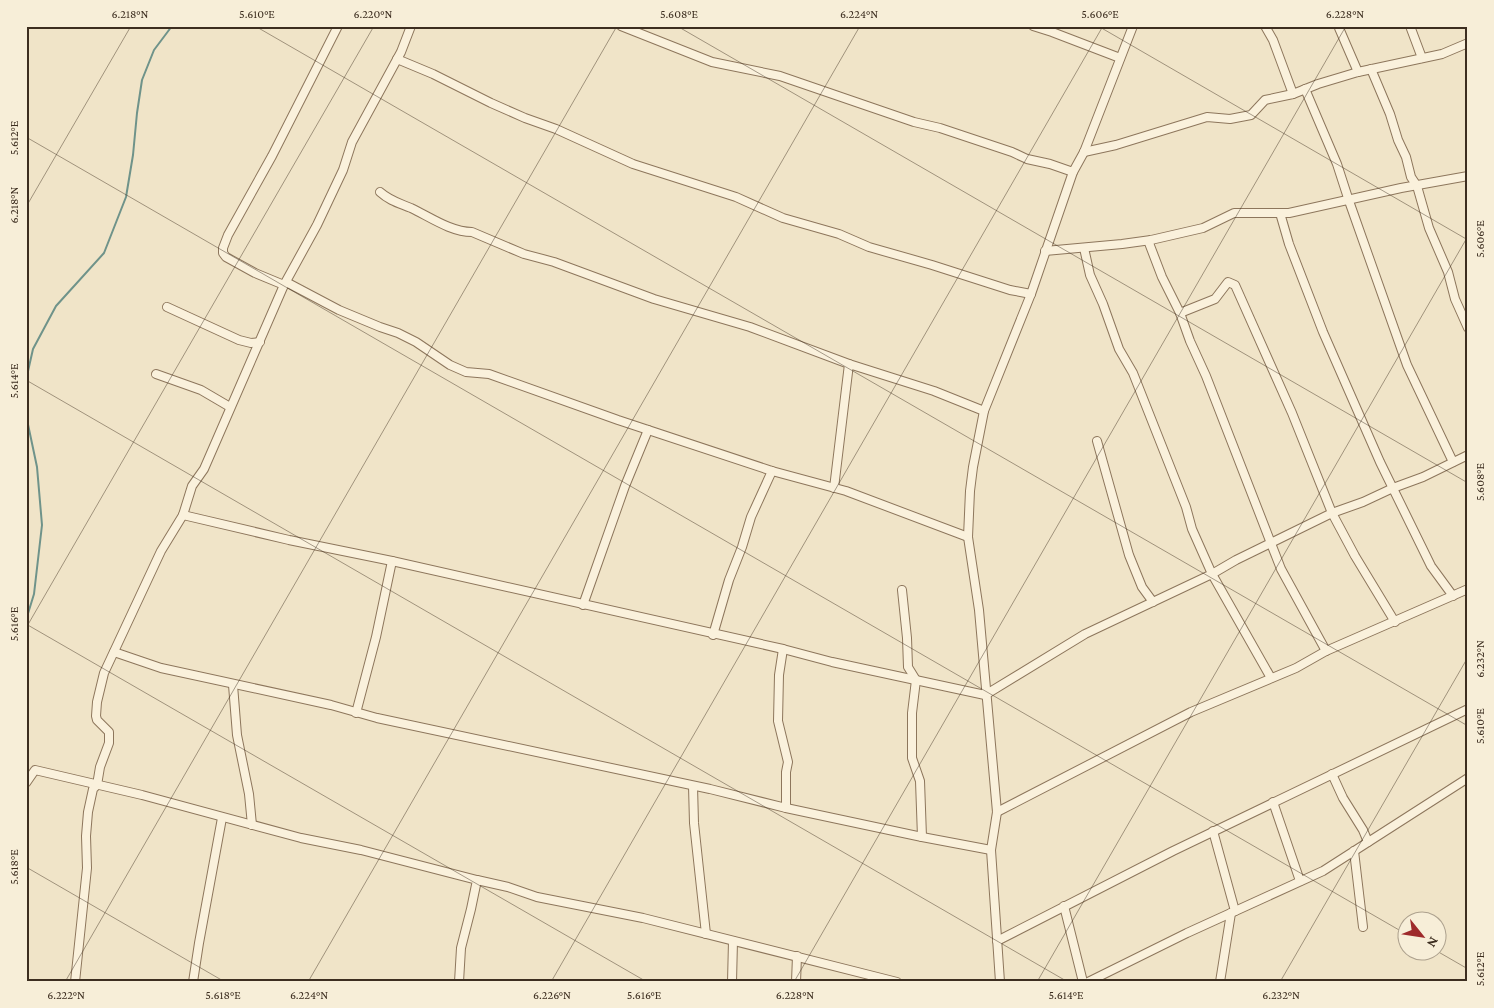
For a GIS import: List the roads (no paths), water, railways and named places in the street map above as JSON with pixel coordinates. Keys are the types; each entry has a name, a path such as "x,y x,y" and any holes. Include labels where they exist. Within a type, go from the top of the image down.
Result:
{"street":[{"path":"338,26 272,156 228,235 223,248 223,253 226,257 255,273 398,333 416,342 450,365 466,372 489,374 772,471 834,488 968,536"},
{"path":"75,982 87,868 86,836 88,812 93,788 97,785 110,734 97,720 96,708 104,673 161,551 183,515 192,486 204,469 285,284 317,226 343,170 352,142 401,52 411,26"},
{"path":"621,26 712,62 780,76 914,122 940,128 1027,159 1073,172"},
{"path":"1034,26 1120,58"},
{"path":"1000,982 991,850 997,812 985,695 979,610 968,536 970,491 984,411 1031,294 1073,172 1084,152 1133,26"},
{"path":"1265,26 1273,40 1293,94"},
{"path":"1410,26 1422,58"},
{"path":"1339,28 1358,72"},
{"path":"1084,152 1116,145 1207,117 1230,119 1251,115 1265,100 1293,94 1358,72 1442,54 1468,43"},
{"path":"397,59 433,74 490,104 556,129 633,164 736,197 783,218 839,234 869,247 1010,290 1031,294"},
{"path":"1371,69 1406,157 1411,177 1417,186 1429,228 1448,272 1455,299 1468,328"},
{"path":"1305,89 1338,164 1349,201 1407,364 1453,462"},
{"path":"1046,251 1151,240 1203,228 1234,213 1289,213 1468,176"},
{"path":"380,192 396,203 463,232 472,232 524,254 554,262 654,299 750,326 849,364 934,391 984,411"},
{"path":"1280,213 1288,244 1323,332 1392,488 1431,566 1453,596"},
{"path":"1151,240 1149,243 1162,277 1180,313 1206,376 1281,569 1326,652"},
{"path":"1084,248 1090,275 1103,304 1119,349 1133,373 1186,507 1192,529 1212,574 1271,678"},
{"path":"1180,313 1215,299 1228,282 1235,285 1292,413 1332,513 1355,556 1395,622"},
{"path":"167,307 239,340 251,343 260,342"},
{"path":"834,488 849,364"},
{"path":"156,374 201,390 230,407"},
{"path":"583,605 622,494 648,430"},
{"path":"1098,441 1129,555 1142,587 1153,602"},
{"path":"183,515 985,695 1085,634 1212,574 1270,542 1332,513 1423,477 1468,454"},
{"path":"714,635 729,580 751,517 772,471"},
{"path":"356,713 376,637 392,561"},
{"path":"997,812 1191,712 1296,668 1326,652 1468,589"},
{"path":"902,590 908,667 916,680 912,713 912,758 920,781 922,837"},
{"path":"783,649 779,675 778,721 788,762 786,772 786,808"},
{"path":"114,652 161,668 331,705 356,713 786,808 991,850"},
{"path":"233,685 237,735 249,794 252,825"},
{"path":"997,941 1213,831 1468,709"},
{"path":"26,783 35,770 166,801 300,838 361,850 536,897 643,918 897,982"},
{"path":"1332,774 1343,798 1363,830 1368,842"},
{"path":"1088,982 1323,870 1468,778"},
{"path":"693,786 694,823 706,934"},
{"path":"1273,802 1300,881"},
{"path":"193,982 222,818"},
{"path":"1213,831 1233,912 1220,982"},
{"path":"1354,851 1363,927"},
{"path":"459,982 461,948 477,880"},
{"path":"1064,906 1084,982"},
{"path":"732,982 733,941"},
{"path":"796,982 797,956"}],"waterway":[{"path":"26,380 33,349 56,306 104,253 126,197 142,80 154,50 172,26"},
{"path":"26,415 37,467 42,525 34,594 26,620"}]}
